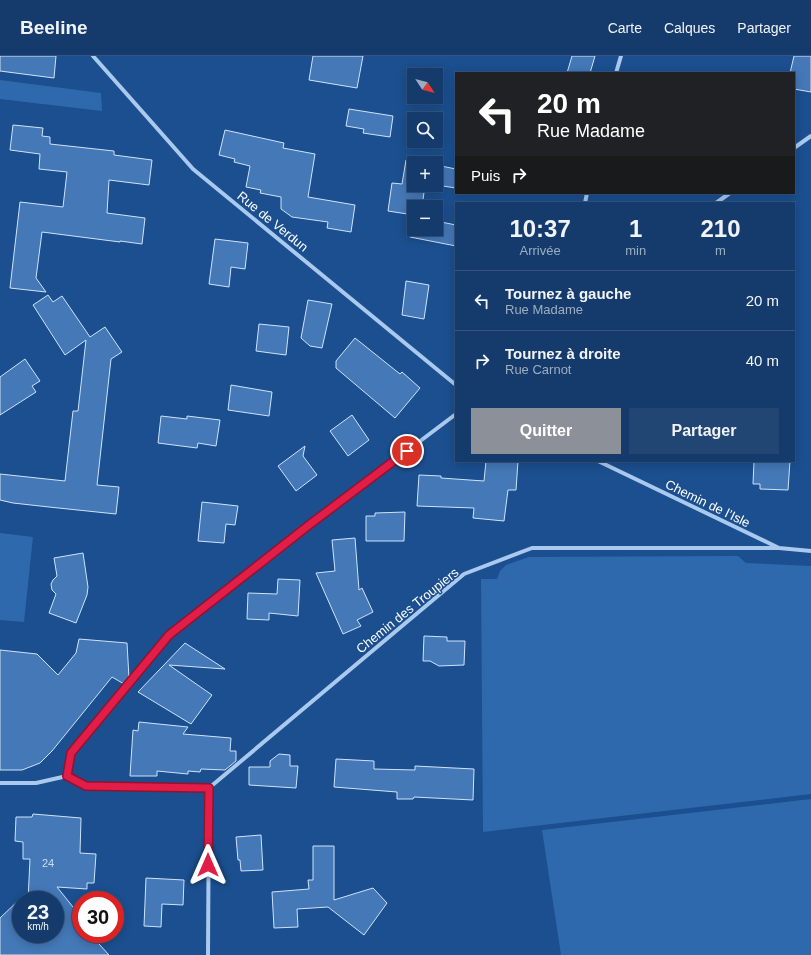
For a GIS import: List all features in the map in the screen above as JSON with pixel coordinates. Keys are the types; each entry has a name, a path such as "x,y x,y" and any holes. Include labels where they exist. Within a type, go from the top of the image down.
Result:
{"street":[{"name":"Rue de Verdun","path":"93,56 193,169 455,383"},
{"path":"616,72 621,56"},
{"path":"795,147 811,136"},
{"path":"717,202 729,194"},
{"path":"67,776 71,753 169,635 309,525 455,415"},
{"name":"Chemin de l’Isle","path":"600,462 779,548 811,551"},
{"name":"Chemin des Troupiers","path":"209,788 464,574 532,548 779,548"},
{"path":"0,783 36,783 67,776 86,786 209,788 208,955"}],"shaded area":[{"path":"0,80 101,93 102,111 0,99"},
{"path":"0,533 33,537 24,622 0,620"},
{"path":"738,556 746,563 811,566 811,794 483,832 481,579 497,579 500,571 506,565 529,557"},
{"path":"811,799 811,955 561,955 542,830"}],"building":[{"path":"0,56 56,56 54,78 0,71"},
{"path":"313,56 363,56 357,88 309,80"},
{"path":"572,56 595,56 590,72 567,72"},
{"path":"794,56 811,56 811,92 795,89 795,72 790,72"},
{"path":"349,109 393,116 390,137 363,133 364,129 346,126"},
{"path":"13,125 43,128 42,136 50,137 50,144 114,151 114,155 152,160 149,185 109,180 107,213 145,218 142,244 42,232 36,278 46,292 10,288 20,202 63,207 67,172 39,169 40,154 10,150"},
{"path":"225,130 284,143 283,148 315,154 308,197 355,205 351,232 327,228 328,222 292,217 281,209 281,197 260,193 261,190 246,187 250,166 234,162 235,159 219,155"},
{"path":"407,160 407,192 424,192 423,200 407,200 407,214 388,211 392,183 402,184"},
{"path":"443,166 455,169 455,188 443,186"},
{"path":"443,222 455,225 455,246 410,237 443,236"},
{"path":"215,239 248,243 245,269 231,267 229,287 209,284"},
{"path":"406,281 429,285 424,319 402,315"},
{"path":"48,295 53,302 62,296 90,337 105,327 122,352 111,359 97,485 119,487 116,514 13,503 0,500 0,474 65,481 73,411 78,411 86,340 65,355 33,305"},
{"path":"308,300 332,304 322,348 310,346 301,338"},
{"path":"259,324 289,327 286,355 256,351"},
{"path":"355,338 400,374 402,372 420,388 395,418 336,368 336,361"},
{"path":"25,359 40,381 32,386 36,392 0,415 0,377"},
{"path":"231,385 272,392 269,416 228,410"},
{"path":"352,415 369,440 348,456 330,431"},
{"path":"161,416 187,419 187,416 220,420 216,446 198,443 197,448 158,443"},
{"path":"305,446 303,456 317,475 296,491 278,466"},
{"path":"486,462 518,462 516,490 508,490 504,521 473,518 474,508 417,506 419,475 484,481"},
{"path":"754,462 790,462 788,490 760,489 760,484 753,484"},
{"path":"202,502 238,506 235,525 226,524 224,543 198,541"},
{"path":"405,512 404,541 366,541 366,516 375,516 375,513"},
{"path":"355,538 359,590 362,588 373,612 357,620 361,626 343,634 316,573 335,571 332,540"},
{"path":"83,553 88,587 87,595 76,623 49,613 56,594 52,590 51,584 57,576 54,558"},
{"path":"278,579 300,580 298,616 269,613 269,620 247,619 248,593 277,594"},
{"path":"424,636 447,637 447,641 465,641 464,665 439,666 430,661 423,661"},
{"path":"79,639 127,643 129,678 124,684 112,677 52,751 40,763 22,770 0,770 0,650 37,654 58,675 76,653"},
{"path":"185,643 225,669 169,665 212,695 191,724 138,692"},
{"path":"139,722 188,727 183,734 231,738 230,751 236,751 236,761 225,770 201,769 200,772 188,771 188,774 157,771 157,776 130,776 133,730 138,731"},
{"path":"279,754 290,755 290,766 298,766 296,788 249,785 249,767 270,767 270,761"},
{"path":"336,759 374,761 374,769 415,770 415,766 474,769 473,800 414,797 413,799 397,799 397,792 334,787"},
{"path":"33,814 81,818 80,853 96,854 94,883 87,883 87,889 57,887 60,891 28,891 30,859 23,859 23,842 15,841 16,817 32,817"},
{"path":"261,835 263,870 241,871 240,860 238,860 236,837"},
{"path":"313,846 334,846 334,900 373,888 387,903 364,935 328,907 297,909 298,927 274,928 272,892 309,889 308,880 313,880"},
{"path":"146,878 184,880 183,905 162,904 161,927 144,926"},
{"path":"64,896 72,906 72,943 98,943 109,955 0,955 0,918 12,907 12,943 64,943"}],"route":[{"path":"208,865 209,788 86,786 67,776 71,753 169,635 309,525 407,451"}]}
